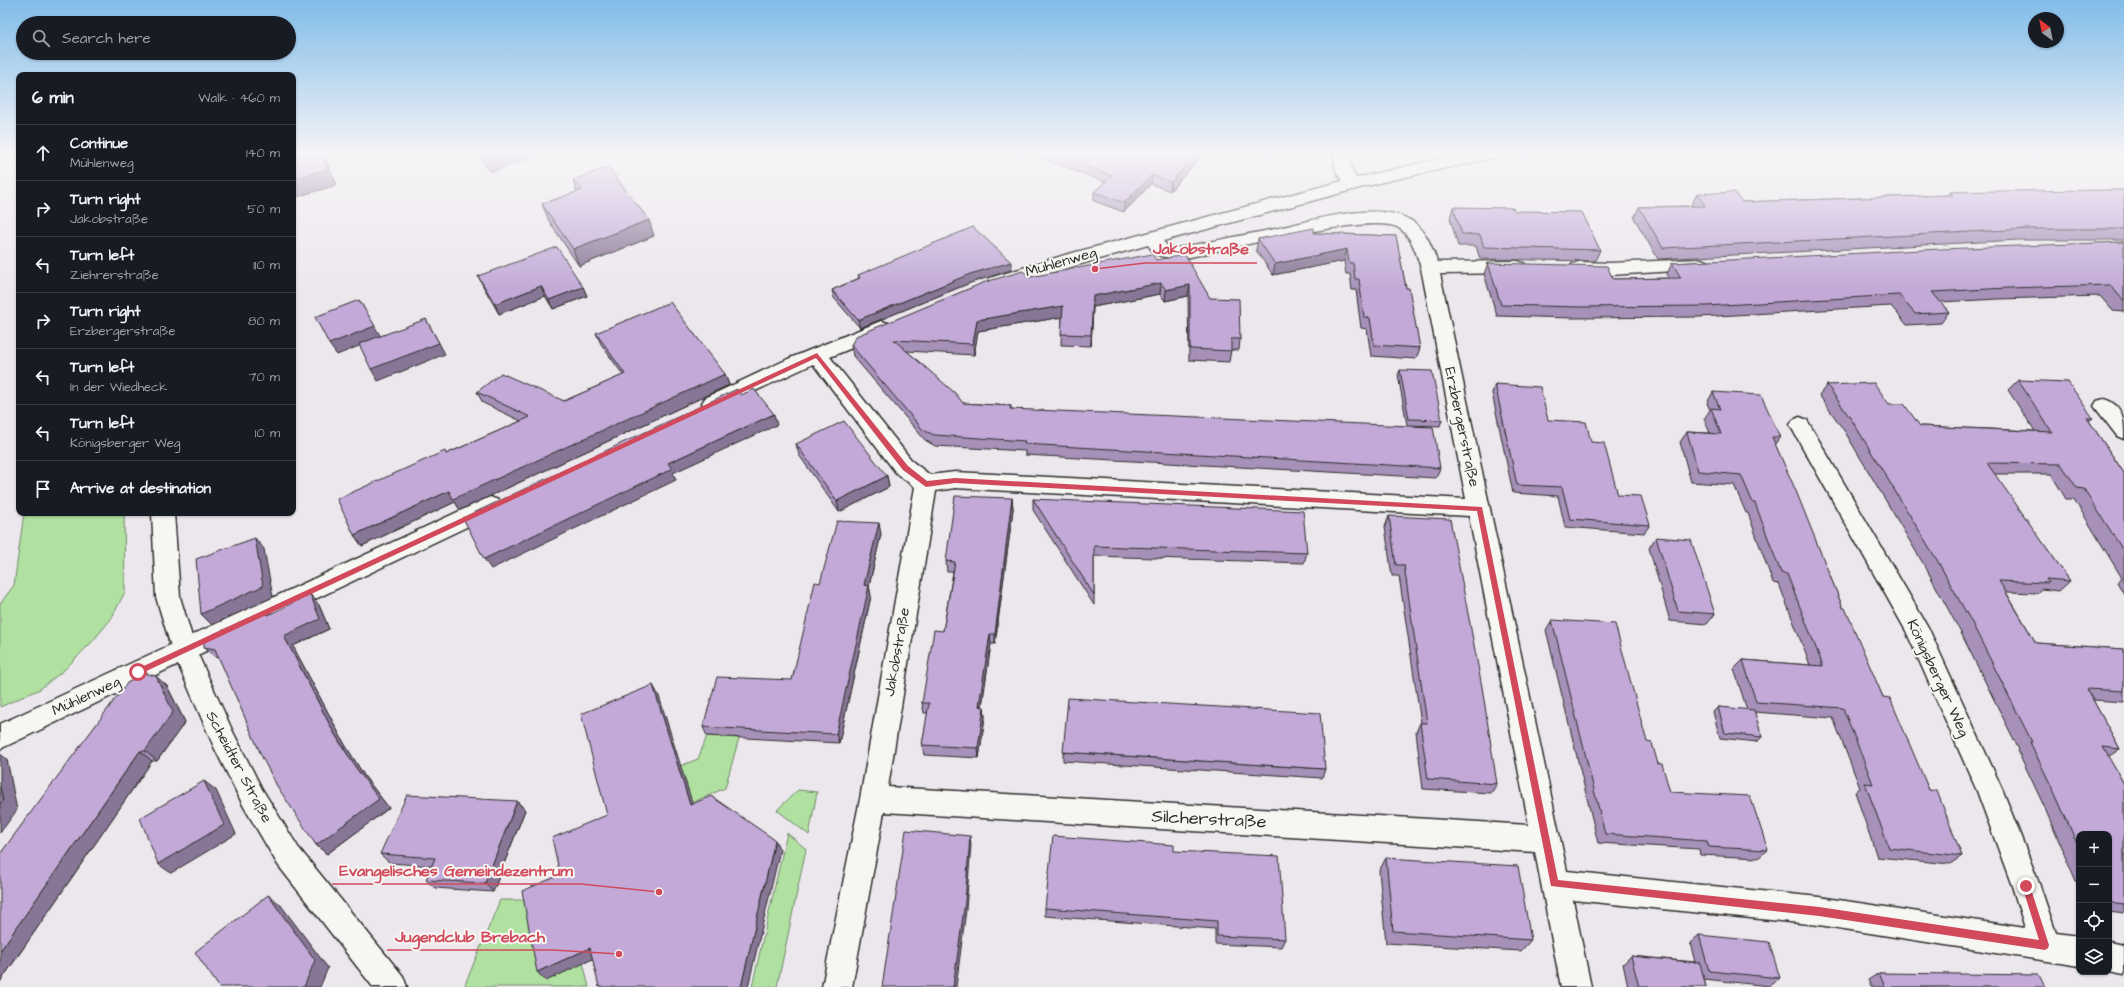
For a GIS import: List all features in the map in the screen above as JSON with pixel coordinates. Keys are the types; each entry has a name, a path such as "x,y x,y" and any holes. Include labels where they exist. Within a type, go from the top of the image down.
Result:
{"street":[{"name":"Mühlenweg","path":"978,288 1084,255 1294,199"},
{"name":"Erzbergerstraße","path":"1152,238 1161,250 1177,254 1350,219 1374,217 1392,218 1407,225 1419,236 1430,268 1480,508 1554,884 1576,987"},
{"path":"1564,268 1610,269 1721,264"},
{"path":"1430,268 1534,268"},
{"path":"694,411 817,355 898,322"},
{"path":"817,355 905,468 926,484 955,480 1480,508"},
{"path":"2104,406 2124,431"},
{"name":"Königsberger Weg","path":"1800,425 1916,627 1990,791 2026,886 2045,945"},
{"name":"Jakobstraße","path":"837,987 873,799 926,484"},
{"name":"Mühlenweg","path":"0,737 506,499"},
{"name":"Scheidter Straße","path":"163,516 168,598 184,650 222,739 253,798 284,849 392,987"},
{"path":"108,712 138,672"},
{"name":"Silcherstraße","path":"873,799 1545,839"},
{"path":"1554,884 1819,911 2076,950"},
{"path":"2112,956 2124,958"}],"green space":[{"path":"24,516 124,516 125,592 111,619 92,642 64,670 40,689 0,707 0,604 14,585"},
{"path":"707,736 739,738 725,788 669,813 688,792 680,766 698,759"},
{"path":"798,790 817,792 809,835 777,810"},
{"path":"787,833 806,849 777,987 752,987"},
{"path":"500,900 530,900 583,963 589,987 464,987"}],"building":[{"path":"556,199 633,199 649,220 573,249 542,204"},
{"path":"1113,199 1128,199 1124,203"},
{"path":"1700,199 1740,199 1742,202 1831,199 2124,199 2124,229 2028,229 1663,248 1639,207 1705,206"},
{"path":"1453,207 1513,208 1515,211 1582,212 1600,250 1484,247 1480,235 1462,234"},
{"path":"973,227 1011,262 970,274 858,320 832,290 860,278 858,275"},
{"path":"1314,228 1314,233 1396,236 1406,288 1409,288 1420,348 1374,345 1370,318 1364,317 1359,279 1355,279 1353,263 1349,263 1347,249 1275,264 1258,239"},
{"path":"2124,242 2124,300 2110,285 1932,292 1949,312 1915,314 1899,295 1706,306 1578,307 1501,305 1488,263 1607,266 1613,279 1681,278 1672,263 1940,249"},
{"path":"557,247 583,287 549,300 541,286 495,304 478,276"},
{"path":"1152,254 1156,260 1185,255 1210,298 1239,299 1240,339 1231,339 1231,351 1190,349 1190,285 1166,290 1161,283 1093,296 1091,335 1061,334 1063,306 977,320 973,344 894,340 955,393 963,403 1011,406 1010,409 1433,427 1440,468 1024,444 1025,441 934,435 923,430 851,345 856,336 985,282 1023,271 1030,277"},
{"path":"359,300 375,326 329,344 315,317"},
{"path":"670,302 725,374 453,499 449,491 354,535 337,499 445,451 446,454 530,417 477,392 501,373 564,401 625,374 596,333"},
{"path":"426,319 439,343 371,369 359,344"},
{"path":"1400,370 1432,371 1442,420 1409,419"},
{"path":"2018,380 2068,382 2093,418 2087,418 2124,473 2124,552 2084,489 2077,488 2061,464 1987,463 2070,581 2046,579 2048,583 1999,581 2036,643 2124,649 2124,691 2087,689 2120,749 2103,747 2124,784 2124,904 2112,902 2112,831 2076,831 2076,841 2030,742 2032,742 1972,623 1937,560 1853,422 1827,385 1874,383 1889,404 1904,404 1920,426 2052,432"},
{"path":"1495,384 1540,387 1548,420 1586,422 1591,442 1604,443 1618,495 1641,496 1650,525 1570,519 1562,487 1517,485"},
{"path":"737,389 741,395 754,389 774,414 668,463 672,469 484,559 463,518"},
{"path":"1713,392 1761,395 1780,437 1772,437 1796,491 1843,608 1845,608 1883,697 1890,698 1929,790 1937,791 1962,856 1889,848 1865,783 1873,784 1843,708 1756,702 1743,660 1823,666 1787,574 1781,573 1755,503 1753,503 1741,475 1698,471 1687,432 1721,434 1711,408 1720,409"},
{"path":"844,421 887,476 837,501 796,444"},
{"path":"955,496 1012,498 995,634 990,634 979,706 984,707 978,748 922,745 929,703 922,703 934,630 943,631 955,562 946,561"},
{"path":"1033,499 1303,511 1307,553 1094,546 1094,595"},
{"path":"1389,516 1450,519 1482,687 1497,784 1428,779 1420,723 1427,723 1404,565 1396,565"},
{"path":"837,521 879,523 864,585 869,586 836,734 703,727 717,677 792,680 815,582 820,583"},
{"path":"1656,537 1691,540 1715,614 1678,611"},
{"path":"255,538 263,586 201,614 196,559"},
{"path":"310,594 320,619 284,636 334,733 356,768 379,799 316,845 277,786 262,757 215,649 204,647 204,639 267,610 268,615"},
{"path":"1552,620 1615,624 1647,742 1652,743 1658,764 1662,764 1670,792 1750,796 1768,850 1709,847 1707,841 1605,834"},
{"path":"144,673 156,676 173,712 145,751 140,751 0,951 0,854 127,683"},
{"path":"653,685 690,805 711,796 775,840 741,987 599,987 590,948 537,972 522,891 560,875 552,838 607,815 581,714"},
{"path":"1068,698 1320,713 1325,769 1063,752"},
{"path":"1718,707 1754,710 1762,737 1725,733"},
{"path":"204,781 224,825 158,864 140,818"},
{"path":"0,787 3,800 0,804"},
{"path":"407,795 517,801 485,883 426,880 435,858 380,854"},
{"path":"906,830 970,836 965,902 953,987 882,987"},
{"path":"1053,836 1174,845 1174,851 1279,856 1285,939 1217,936 1217,921 1045,908"},
{"path":"1386,858 1518,866 1531,940 1393,931"},
{"path":"268,895 315,960 304,987 219,987 195,952"},
{"path":"1699,935 1769,942 1780,978 1709,971"},
{"path":"1631,956 1700,963 1706,987 1639,987"},
{"path":"1879,973 2039,975 2045,987 1885,987"}],"place":[{"name":"Jakobstraße","path":"1095,269"},
{"name":"Evangelisches Gemeindezentrum","path":"659,892"},
{"name":"Jugendclub Brebach","path":"619,954"}],"route":[{"path":"138,672 817,355 905,468 926,484 955,480 1480,508 1554,884 1819,911 2045,945 2026,886"}]}
